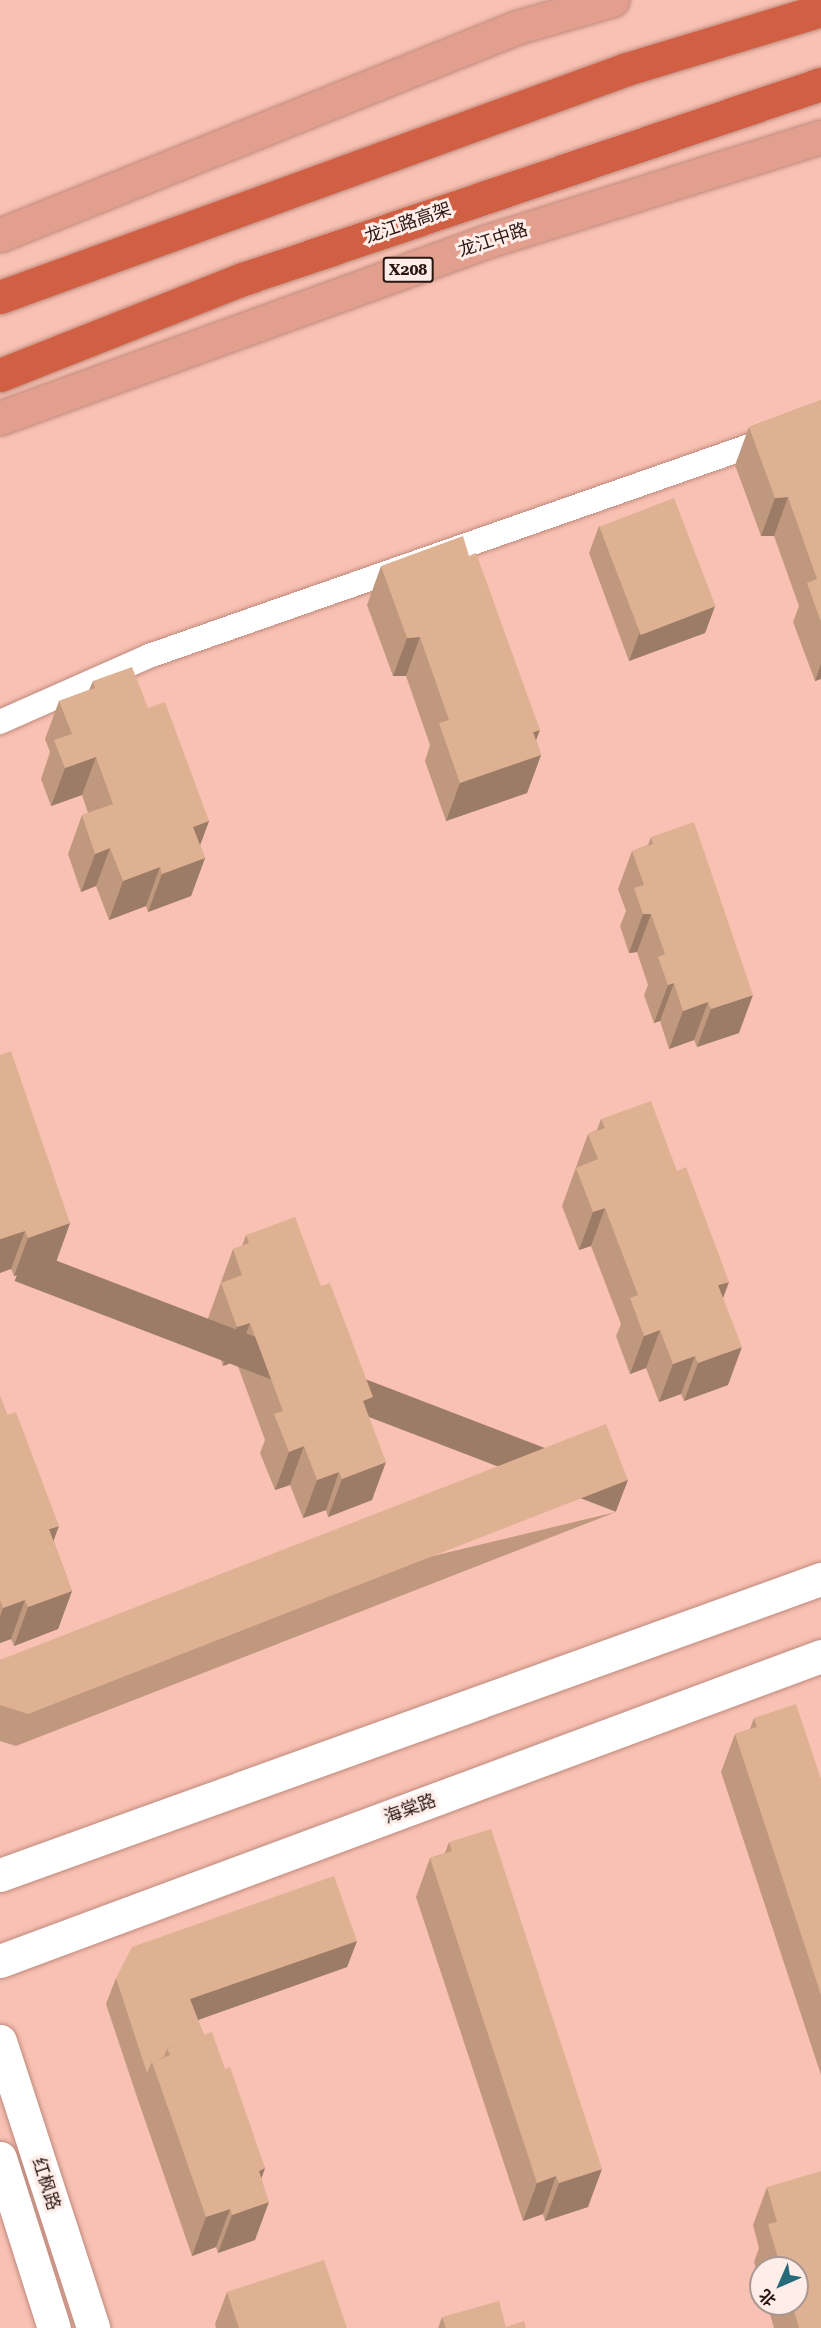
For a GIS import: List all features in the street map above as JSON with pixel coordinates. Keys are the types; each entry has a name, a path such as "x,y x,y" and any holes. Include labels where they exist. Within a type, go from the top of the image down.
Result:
{"highway":[{"path":"0,297 627,69 821,10"},
{"name":"龙江路高架","path":"0,375 243,279 821,84"}],"main road":[{"path":"0,235 518,27 612,0"},
{"name":"龙江中路","path":"0,418 485,242 821,136"}],"street":[{"path":"0,1875 821,1579"},
{"name":"海棠路","path":"0,1961 821,1656"},
{"name":"红枫路","path":"0,2041 93,2328"},
{"name":"红枫路","path":"0,2158 54,2328"}],"lane":[{"path":"0,722 149,656 821,421"}],"building":[{"path":"821,400 821,622 807,583 817,579 788,497 775,498 749,427"},
{"path":"674,498 716,606 641,635 599,527"},
{"path":"463,536 469,556 476,553 540,730 533,732 541,755 460,783 439,723 449,720 420,637 407,638 381,566"},
{"path":"132,667 148,708 165,702 209,821 193,827 205,858 162,874 160,867 123,881 110,848 95,854 82,815 113,804 96,757 65,768 54,740 72,734 59,701 95,688 93,681"},
{"path":"694,822 753,995 711,1009 708,1002 683,1011 674,983 668,985 658,957 665,954 651,914 643,914 634,888 644,885 632,851 653,844 651,837"},
{"path":"11,1051 70,1223 28,1238 25,1231 0,1239 0,1055"},
{"path":"651,1101 677,1171 686,1167 729,1282 718,1285 742,1347 698,1363 695,1356 673,1364 660,1330 644,1336 630,1298 638,1295 605,1208 593,1212 576,1168 598,1159 588,1134 605,1128 601,1119"},
{"path":"295,1217 321,1286 330,1283 373,1397 363,1401 386,1462 342,1479 339,1472 317,1480 304,1446 289,1452 274,1414 283,1411 250,1323 237,1327 221,1283 242,1275 233,1249 249,1243 246,1235"},
{"path":"0,1396 7,1415 16,1412 59,1526 49,1529 72,1591 28,1607 25,1600 3,1608 0,1600"},
{"path":"606,1424 628,1480 28,1714 0,1705 0,1660"},
{"path":"796,1704 821,1779 821,1995 735,1734 757,1727 754,1718"},
{"path":"491,1829 602,2169 559,2183 556,2176 537,2183 430,1858 452,1851 449,1842"},
{"path":"334,1876 357,1941 190,1999 204,2035 167,2048 164,2057 152,2062 147,2073 116,1978 132,1947"},
{"path":"212,2032 225,2069 230,2067 265,2168 259,2171 269,2202 232,2215 230,2209 206,2217 152,2062 170,2055 167,2048"},
{"path":"821,2171 821,2328 799,2328 796,2316 809,2316 809,2256 777,2256 768,2224 777,2222 767,2187"},
{"path":"324,2260 347,2328 239,2328 227,2292"},
{"path":"499,2301 506,2327 524,2321 526,2328 446,2328 442,2317"}]}
